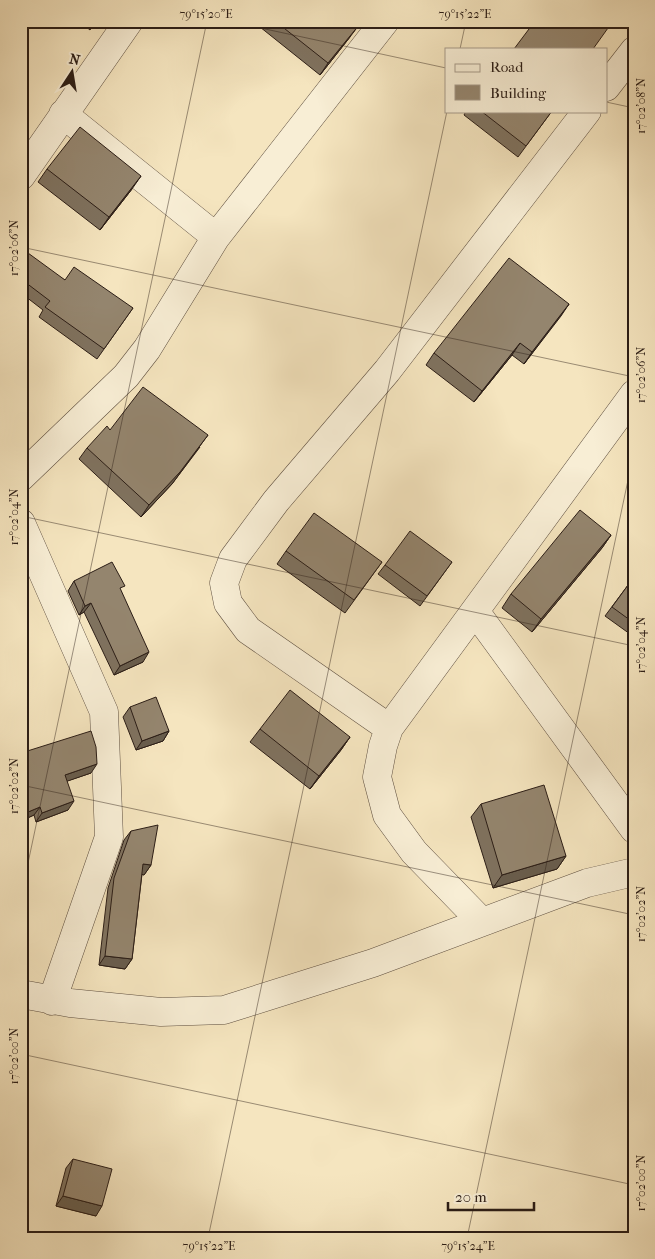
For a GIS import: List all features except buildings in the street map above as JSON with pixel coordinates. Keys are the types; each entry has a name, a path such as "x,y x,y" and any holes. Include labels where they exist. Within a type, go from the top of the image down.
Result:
{"street":[{"path":"21,176 129,21"},
{"path":"21,477 126,376 147,349 216,237 385,21"},
{"path":"608,84 634,51"},
{"path":"389,728 248,630 228,603 224,583 233,559 276,501 387,371 586,112"},
{"path":"63,114 216,237"},
{"path":"482,922 414,852 387,815 377,777 382,746 389,728 634,394"},
{"path":"21,523 104,712 109,837 52,1001"},
{"path":"475,611 634,829"},
{"path":"21,994 52,1001 161,1012 224,1010 373,963 588,883 634,872"}]}
